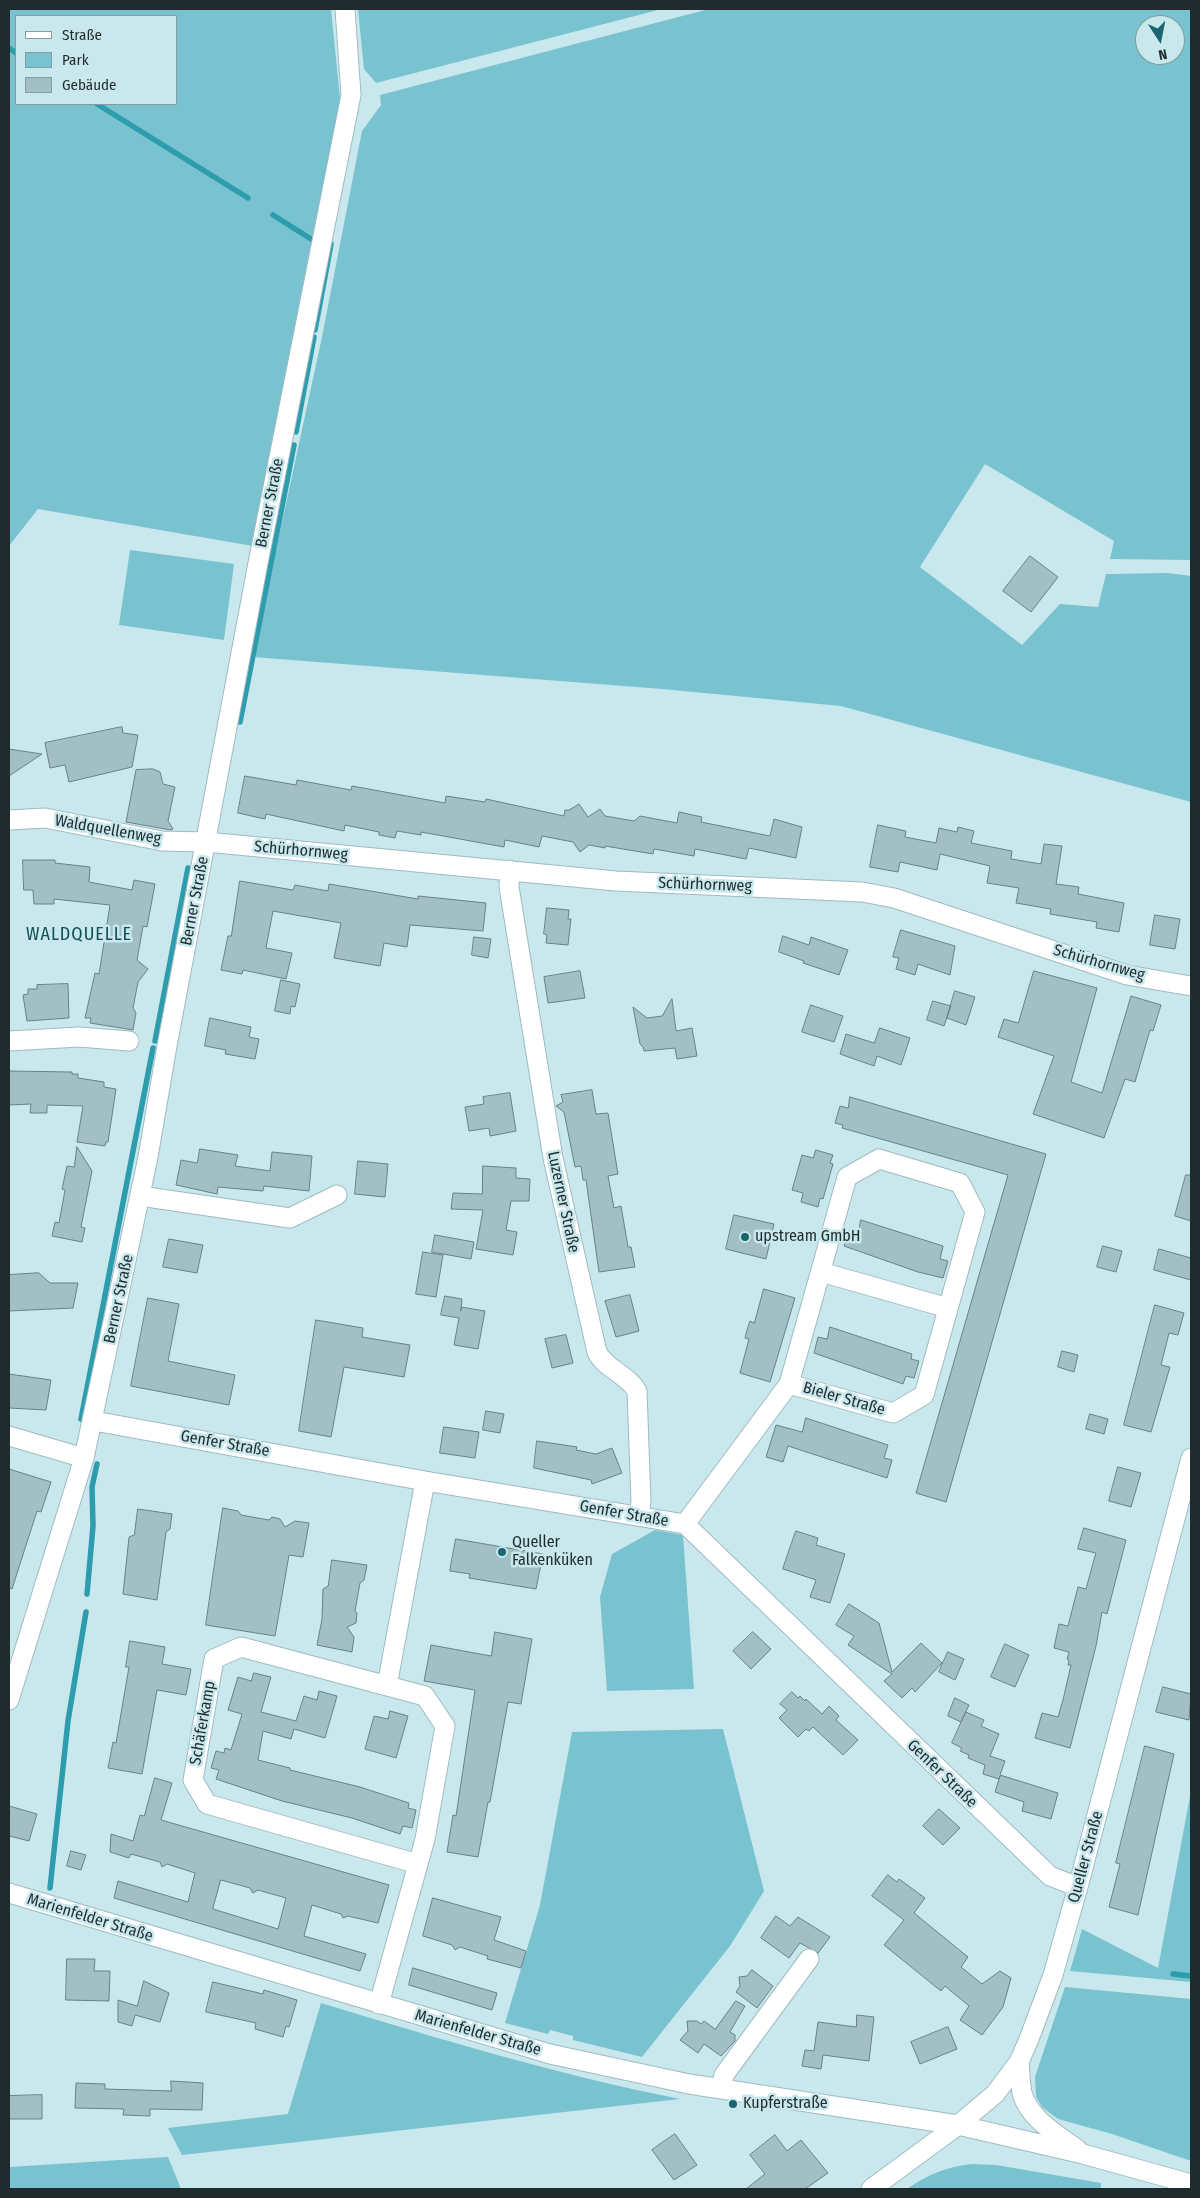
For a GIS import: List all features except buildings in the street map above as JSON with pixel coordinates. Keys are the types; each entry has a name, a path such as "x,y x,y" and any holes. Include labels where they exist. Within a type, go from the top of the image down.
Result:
{"street":[{"name":"Berner Straße","path":"9,1700 94,1421 140,1196 258,563 352,95 346,9"},
{"name":"Waldquellenweg","path":"9,820 45,818 162,840 206,842"},
{"name":"Schürhornweg","path":"206,842 510,870 616,882 862,892 894,898 1127,974 1191,986"},
{"name":"Luzerner Straße","path":"510,870 509,887 553,1158 597,1352 600,1360 632,1382 637,1391 641,1501 639,1516"},
{"path":"9,1041 78,1037 129,1041"},
{"name":"Bieler Straße","path":"685,1524 789,1384 847,1177 879,1159 960,1183 975,1212 924,1395 893,1413 789,1384"},
{"path":"140,1196 290,1218 337,1195"},
{"path":"821,1272 948,1308"},
{"name":"Genfer Straße","path":"94,1421 425,1481 685,1524 1050,1876 1078,1887"},
{"path":"9,1436 84,1458"},
{"name":"Queller Straße","path":"871,2189 958,2125 996,2094 1019,2062 1053,1975 1191,1458"},
{"path":"387,1686 425,1481"},
{"name":"Schäferkamp","path":"378,2004 418,1864 425,1839 445,1726 425,1696 241,1647 214,1659 193,1780 208,1804 418,1864"},
{"name":"Marienfelder Straße","path":"9,1893 378,2004 568,2058 721,2089 958,2125"},
{"path":"721,2089 724,2075 809,1959"},
{"path":"1019,2062 1022,2092 1026,2102 1039,2121 1083,2154"},
{"path":"958,2125 1083,2154 1191,2184"}],"green space":[{"path":"9,9 331,9 341,109 253,546 38,509 9,546"},
{"path":"358,9 662,9 376,83 364,69"},
{"path":"709,9 1191,9 1191,560 1110,559 1114,541 985,464 920,567 1022,645 1060,604 1098,607 1106,574 1168,573 1191,576 1191,802 841,706 662,689 253,657 322,337 362,131 381,105 380,95"},
{"path":"130,550 234,564 224,640 119,625"},
{"path":"655,1530 683,1535 694,1689 607,1691 600,1597 612,1554"},
{"path":"723,1729 764,1891 730,1946 642,2057 573,2040 573,2036 550,2030 548,2034 505,2023 540,1905 572,1732"},
{"path":"1191,1791 1191,1982 1070,1971 1082,1929 1158,1968"},
{"path":"1065,1987 1191,1999 1191,2161 1112,2134 1058,2119 1042,2107 1036,2097 1035,2077"},
{"path":"321,2003 544,2068 680,2099 182,2155 168,2128 288,2114"},
{"path":"168,2157 181,2189 9,2189 9,2167"},
{"path":"972,2164 996,2165 1101,2183 1101,2189 907,2189 922,2179 938,2172"}],"waterway":[{"path":"9,48 15,52"},
{"path":"99,105 248,198"},
{"path":"273,215 311,239"},
{"path":"315,330 331,244"},
{"path":"296,432 314,337"},
{"path":"240,722 294,445"},
{"path":"155,1041 188,868"},
{"path":"81,1419 153,1048"},
{"path":"87,1594 93,1526 92,1487 97,1464"},
{"path":"50,1888 68,1721 86,1612"},
{"path":"1173,1974 1191,1976"}],"place":[{"name":"upstream GmbH","path":"745,1237"},
{"name":"Queller Falkenküken","path":"502,1552"},
{"name":"Kupferstraße","path":"733,2104"}],"district":[{"name":"WALDQUELLE","path":"79,935"}]}
